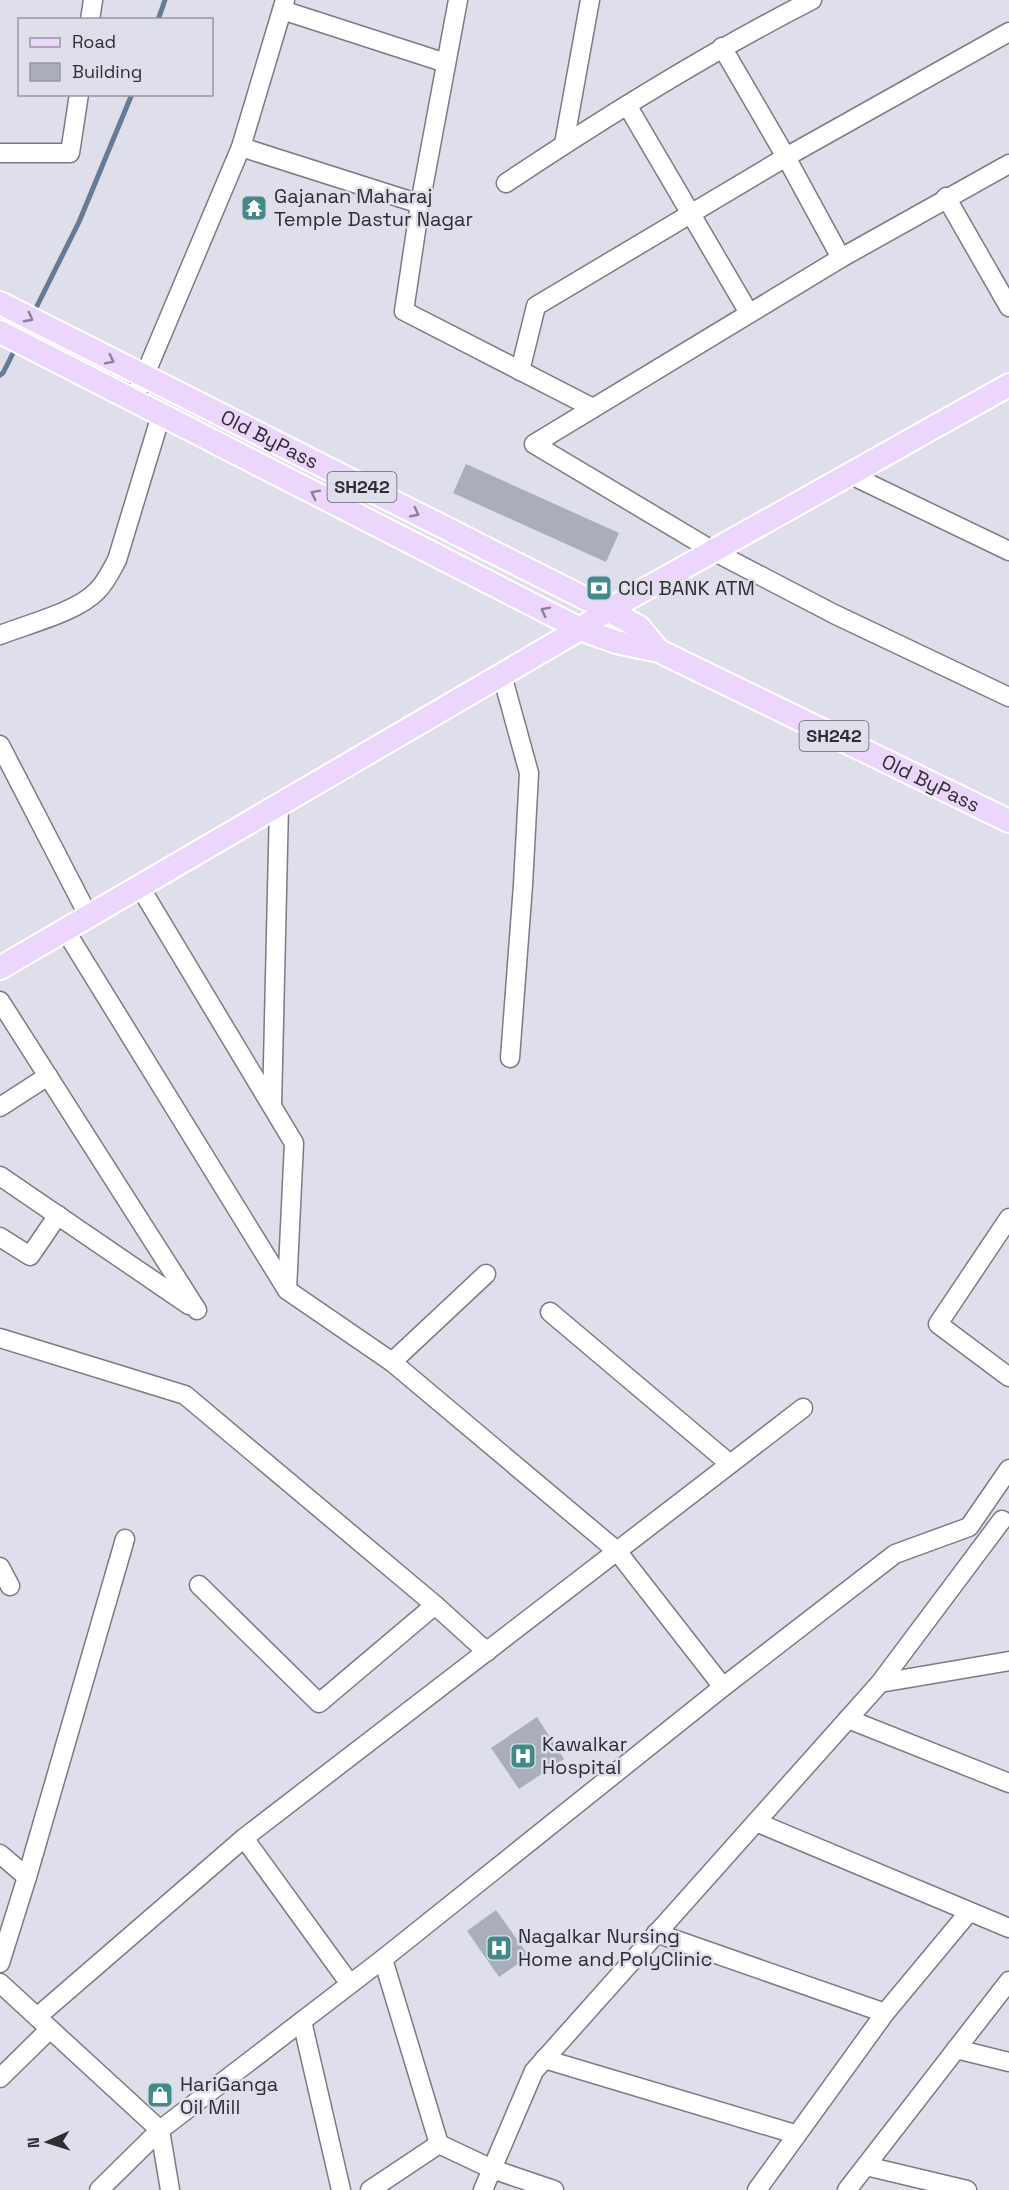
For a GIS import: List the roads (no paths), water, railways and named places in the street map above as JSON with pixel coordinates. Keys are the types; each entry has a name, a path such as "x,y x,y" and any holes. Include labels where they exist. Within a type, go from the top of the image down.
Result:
{"main road":[{"name":"Old ByPass","path":"0,303 608,610 639,627 659,651"},
{"name":"Old ByPass","path":"0,332 580,629 616,642 659,651 1009,821"},
{"path":"0,968 502,675 608,610 1007,391"}],"street":[{"path":"90,18 93,0"},
{"path":"458,0 420,204 404,311 593,408"},
{"path":"564,144 590,0"},
{"path":"506,183 564,144 722,47 803,2"},
{"path":"132,400 144,377 241,147 284,5 446,63"},
{"path":"520,370 536,306 786,157 1009,32"},
{"path":"722,47 841,258"},
{"path":"0,153 70,153 79,96"},
{"path":"627,105 749,313"},
{"path":"241,147 420,204"},
{"path":"1009,164 946,197 841,258 534,444 715,552 834,614 1009,697"},
{"path":"946,197 1009,307"},
{"path":"0,634 78,606 96,593 108,578 117,560 161,415"},
{"path":"851,475 1009,551"},
{"path":"502,675 529,773 510,1058"},
{"path":"0,745 89,917"},
{"path":"272,1107 279,805"},
{"path":"140,886 294,1143 287,1290"},
{"path":"65,930 287,1290 392,1362 616,1551 723,1687"},
{"path":"0,1001 197,1310 0,1176"},
{"path":"0,1107 48,1076"},
{"path":"0,1236 30,1256 58,1215"},
{"path":"1009,1218 938,1324 1009,1377"},
{"path":"392,1362 486,1274"},
{"path":"550,1312 730,1464"},
{"path":"0,1338 185,1395 435,1605 487,1652"},
{"path":"37,2017 243,1838 803,1408"},
{"path":"969,1527 1009,1469"},
{"path":"99,2190 160,2130 383,1959 723,1687 895,1554 969,1527 1005,1519"},
{"path":"483,2190 534,2071 880,1683 1005,1519"},
{"path":"0,1963 125,1539"},
{"path":"0,1568 10,1586"},
{"path":"199,1585 319,1703 435,1605"},
{"path":"880,1683 1009,1661"},
{"path":"848,1719 1009,1783"},
{"path":"756,1822 1009,1928"},
{"path":"243,1838 350,1984"},
{"path":"0,1854 27,1877"},
{"path":"757,2190 795,2134 885,2013 969,1912"},
{"path":"656,1933 885,2013"},
{"path":"383,1959 439,2144 492,2169 554,2190"},
{"path":"847,2190 1009,1981"},
{"path":"0,1983 160,2130 170,2190"},
{"path":"302,2022 341,2190"},
{"path":"0,2078 50,2029"},
{"path":"956,2049 1009,2062"},
{"path":"544,2059 795,2134"},
{"path":"370,2190 439,2144"},
{"path":"866,2166 967,2190"}],"waterway":[{"path":"159,18 165,0"},
{"path":"33,314 79,222 131,96"},
{"path":"0,375 16,347"}],"place":[{"name":"Gajanan Maharaj Temple Dastur Nagar","path":"254,208"},
{"name":"CICI BANK ATM","path":"599,588"},
{"name":"Kawalkar Hospital","path":"523,1756"},
{"name":"Nagalkar Nursing Home and PolyClinic","path":"499,1948"},
{"name":"HariGanga Oil Mill","path":"160,2095"}]}
